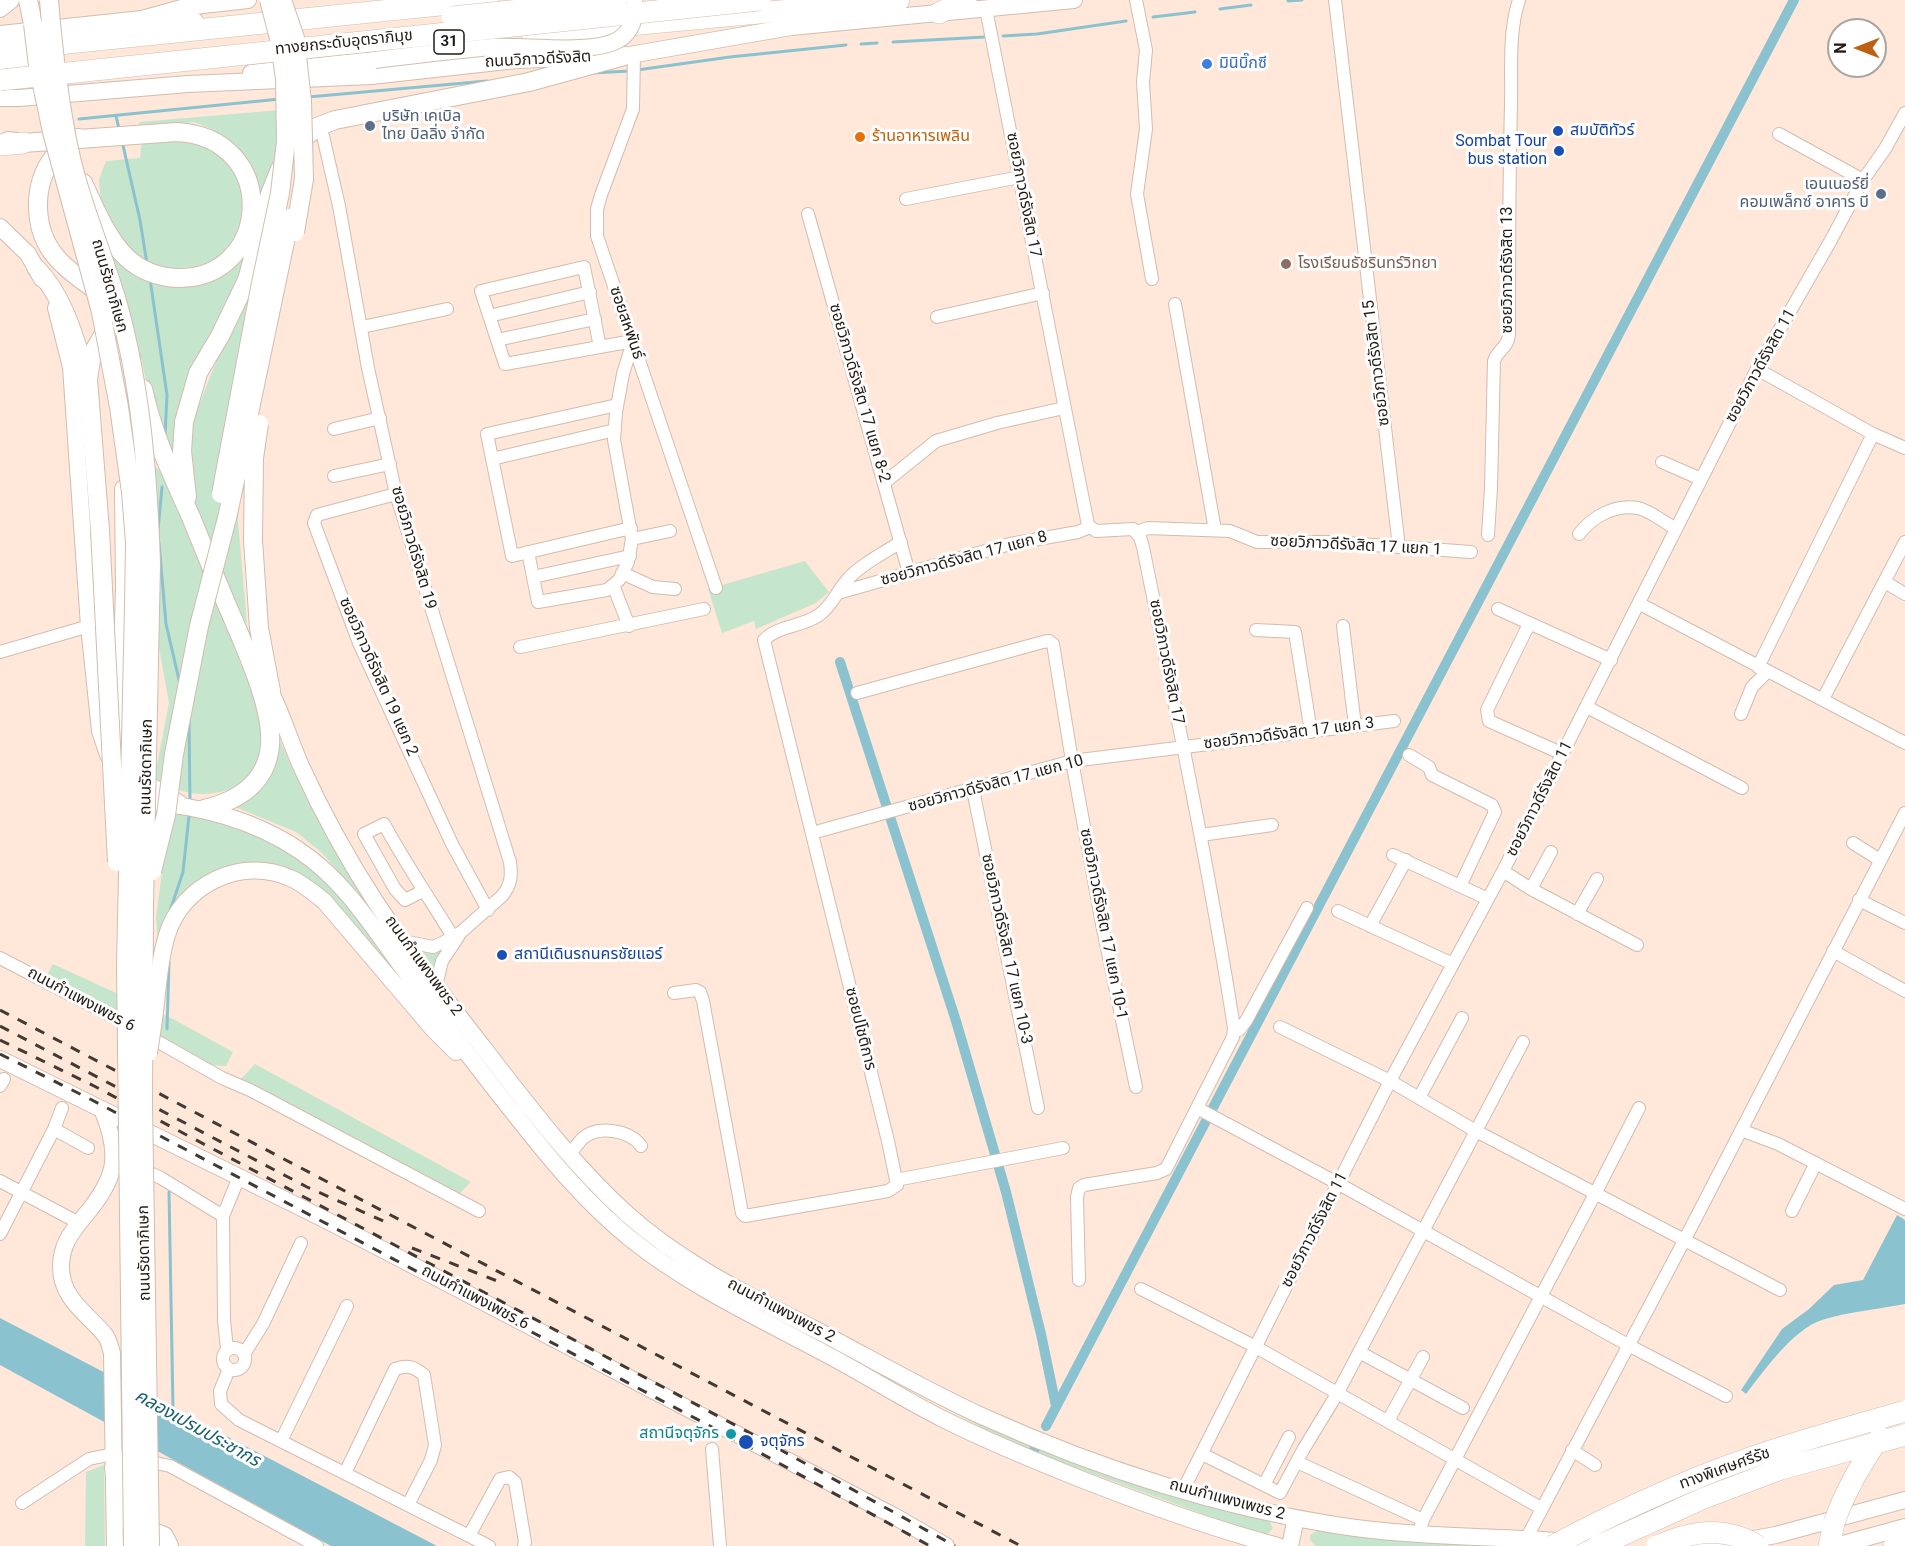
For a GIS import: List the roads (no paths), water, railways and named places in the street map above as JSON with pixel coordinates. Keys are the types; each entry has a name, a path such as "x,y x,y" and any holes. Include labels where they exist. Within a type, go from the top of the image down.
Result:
{"highway":[{"name":"31","path":"0,50 488,0"},
{"name":"ทางยกระดับอุตราภิมุข","path":"0,66 616,0"},
{"name":"ทางยกระดับอุตราภิมุข","path":"0,80 760,0"},
{"name":"ถนนวิภาวดีรังสิต","path":"0,89 11,86 368,50 899,0"},
{"path":"939,13 966,0"},
{"path":"0,145 23,143"},
{"path":"1829,1546 1844,1496 1855,1475 1885,1431 1905,1413"},
{"name":"ทางพิเศษศรีรัช","path":"1553,1546 1586,1528 1701,1476 1806,1440 1905,1413"},
{"name":"ทางพิเศษศรีรัช","path":"1598,1546 1704,1498 1781,1468 1905,1435"},
{"path":"1894,1546 1905,1532"},
{"path":"1657,1546 1694,1533 1726,1533 1749,1540 1758,1546"}],"main road":[{"path":"0,8 10,0"},
{"name":"ถนนรัชดาภิเษก","path":"30,0 38,66 52,132 101,312 124,439 135,543 126,965 132,1546"},
{"name":"ถนนรัชดาภิเษก","path":"49,0 72,163 117,303 132,369 146,468 151,563 142,1103 150,1546"},
{"path":"0,34 142,19 185,7 248,0"},
{"path":"198,626 201,596 243,370 280,194 286,141 285,79 280,42 269,0"},
{"path":"271,691 259,628 253,540 254,458 303,179 300,74 295,38 282,0"},
{"path":"142,19 173,22 195,21 394,0"},
{"path":"188,84 253,72 493,47 600,46 621,38 629,30 635,17 634,0"},
{"name":"ถนนวิภาวดีรังสิต","path":"0,98 188,84 348,77 516,60 631,63 791,27 1074,0"},
{"path":"190,516 182,451 184,422 198,373 220,336 247,280 278,171 291,150 308,133 335,120 631,63"},
{"path":"144,904 166,815 174,754 198,626 228,514 304,159 310,148 323,136 356,115"},
{"path":"0,140 23,143 99,136 189,132 206,137 220,145 241,166 251,190 253,202 246,236 222,265 210,273 174,278 150,273 126,258 114,242 72,163"},
{"path":"78,138 53,157 47,169 39,195 40,224 44,238 57,259 107,298 122,315 132,338 158,442 244,645 262,697 269,728 270,746 266,762 256,782 245,794 204,809"},
{"path":"0,227 22,248 54,288 64,308 88,379"},
{"name":"ถนนกำแพงเพชร 2","path":"37,269 58,315 70,368 80,477 89,626 100,731 113,773 141,801 204,809 251,824 299,850 329,873 360,909 483,1074 551,1160 606,1218 692,1281 866,1375 940,1418 977,1436 1128,1497 1237,1535 1278,1546"},
{"path":"126,965 114,823 100,530 88,379 92,354 102,337 111,335 121,342 140,373"},
{"path":"124,439 125,588 122,722 125,752 141,781 180,805"},
{"name":"ถนนกำแพงเพชร 2","path":"244,645 271,691 294,749 324,812 361,878 436,986 548,1130 570,1154 627,1213 658,1239 714,1276 984,1417 1098,1462 1183,1490 1252,1509 1356,1528 1420,1528 1610,1546"},
{"path":"142,1103 164,944 172,922 184,903 200,889 220,877 253,871 288,877 324,901 433,1029 483,1074"},
{"name":"ถนนกำแพงเพชร 6","path":"0,1059 326,1220 884,1511 946,1546"},
{"path":"102,1109 111,1129 114,1156 110,1181 67,1238 63,1250 62,1275 71,1300 107,1337 113,1368 115,1546"},
{"path":"114,1461 120,1504 126,1519 139,1529 164,1536 169,1546"},
{"path":"1674,1546 1731,1543 1776,1536 1905,1500"},
{"path":"1290,1546 1296,1518"},
{"path":"1836,1546 1905,1527"},
{"path":"132,1546 146,1538 156,1540 164,1546"}],"street":[{"path":"1136,0 1146,50 1143,82 1146,129 1137,194 1152,279"},
{"name":"ซอยวิภาวดีรังสิต 15","path":"1335,0 1399,547"},
{"name":"ซอยวิภาวดีรังสิต 13","path":"1488,535 1494,361 1496,354 1506,346 1509,335 1508,198 1512,50 1519,0"},
{"name":"ซอยวิภาวดีรังสิต 17","path":"986,9 1089,527"},
{"name":"ซอยสหพันธ์","path":"631,63 633,109 597,209 597,236 716,588"},
{"name":"ซอยวิภาวดีรังสิต 11","path":"1183,1490 1390,1081 1503,871 1640,604 1757,369 1863,180 1886,149 1905,113"},
{"path":"1779,134 1863,180"},
{"name":"ซอยวิภาวดีรังสิต 19","path":"323,136 339,206 368,368 396,494 510,862 512,875 508,889 488,910 457,935 433,947 403,941"},
{"path":"906,199 1020,177"},
{"name":"ซอยวิภาวดีรังสิต 17 แยก 8-2","path":"808,214 909,573"},
{"path":"528,552 538,602 607,590 622,573 630,556 631,533 616,456 615,430 623,374 633,341 600,347 505,364 480,291 584,267 600,347"},
{"path":"489,316 590,292"},
{"path":"937,317 1043,293"},
{"path":"1176,304 1215,530"},
{"path":"362,327 447,309"},
{"path":"497,340 595,319"},
{"path":"1757,369 1873,434 1905,448"},
{"path":"617,405 487,434 512,556 631,533 670,531"},
{"path":"884,483 936,441 997,423 1064,408"},
{"path":"334,429 380,418"},
{"path":"492,459 615,430"},
{"path":"1741,714 1873,434"},
{"path":"1662,462 1701,478"},
{"path":"334,477 390,464"},
{"name":"ซอยวิภาวดีรังสิต 19 แยก 2","path":"396,494 317,515 314,523 359,643 452,844 488,910"},
{"path":"1579,534 1598,516 1626,508 1640,508 1676,529"},
{"path":"1089,527 1096,531 1133,529 1137,532"},
{"name":"ซอยวิภาวดีรังสิต 17 แยก 8","path":"838,593 1010,544 1078,532 1089,527"},
{"name":"ซอยวิภาวดีรังสิต 17 แยก 1","path":"1137,532 1148,528 1215,530 1230,531 1257,542 1332,542 1471,552"},
{"name":"ซอยวิภาวดีรังสิต 17","path":"1137,532 1143,547 1201,835 1234,1030"},
{"name":"ซอยปโชติการ","path":"896,1180 764,640 770,634 817,617 829,607 846,581 862,566 901,542"},
{"path":"1823,699 1905,542"},
{"path":"533,577 630,556"},
{"path":"622,573 644,584 675,589"},
{"path":"1885,582 1905,594"},
{"path":"613,585 629,626"},
{"path":"1640,604 1905,743"},
{"path":"520,647 704,609"},
{"path":"1498,609 1611,660"},
{"path":"1529,624 1487,710 1489,721 1563,754"},
{"path":"0,652 89,626"},
{"path":"1343,626 1355,726"},
{"path":"1256,630 1295,632 1311,732"},
{"name":"ซอยวิภาวดีรังสิต 17 แยก 10-1","path":"857,693 1049,641 1055,648 1072,761 1102,924 1136,1087"},
{"path":"1587,706 1742,788"},
{"name":"ซอยวิภาวดีรังสิต 17 แยก 3","path":"1183,747 1394,721"},
{"name":"ซอยวิภาวดีรังสิต 17 แยก 10","path":"812,833 1072,761 1183,747"},
{"path":"1409,755 1429,767 1432,775 1492,805 1494,809 1495,812 1460,886"},
{"name":"ซอยวิภาวดีรังสิต 17 แยก 10-3","path":"973,790 1038,1108"},
{"path":"1526,1539 1685,1239 1905,813"},
{"path":"423,891 405,900 395,889 364,834 384,825 423,891 457,935"},
{"path":"1201,835 1272,825"},
{"path":"1853,843 1880,860"},
{"path":"1531,889 1551,852"},
{"path":"1393,855 1488,899"},
{"path":"1370,926 1406,860"},
{"path":"1503,871 1531,889 1637,945"},
{"path":"1577,914 1597,879"},
{"path":"1859,900 1905,923"},
{"path":"1079,1280 1077,1197 1079,1188 1084,1185 1157,1173 1166,1169 1233,1037 1234,1030 1239,1030 1246,1021 1307,908"},
{"path":"1338,911 1453,964"},
{"name":"ซอยวิภาวดีรังสิต 19","path":"436,986 442,961 457,935"},
{"path":"1833,951 1905,991"},
{"name":"ถนนกำแพงเพชร 6","path":"0,958 111,1014 222,1078 250,1090 479,1211"},
{"path":"674,993 696,990 700,992 703,1000 734,1176 742,1213 745,1216 888,1191 897,1185 896,1180 1063,1148"},
{"path":"1419,1098 1462,1018"},
{"path":"1280,1027 1390,1081 1474,1130 1780,1290"},
{"path":"1202,1454 1280,1493 1337,1394 1522,1042"},
{"path":"0,1234 54,1129 62,1108"},
{"path":"1197,1108 1424,1230 1628,1345 1726,1396"},
{"path":"1297,1462 1420,1528 1639,1108"},
{"path":"54,1129 88,1148"},
{"path":"1741,1130 1778,1144 1905,1209"},
{"path":"570,1154 584,1137 605,1131 623,1132 637,1140 641,1146"},
{"path":"114,1156 161,1178 223,1216"},
{"path":"1792,1211 1816,1163"},
{"path":"228,1369 222,1359 227,1349 224,1320 223,1216 239,1177"},
{"path":"0,1180 79,1223"},
{"path":"228,1369 236,1370 243,1366 244,1354 263,1324 301,1243"},
{"path":"1141,1289 1254,1346 1541,1508"},
{"path":"281,1441 347,1306"},
{"path":"227,1349 235,1347 244,1354"},
{"path":"1359,1352 1463,1408"},
{"path":"1388,1421 1423,1357"},
{"path":"345,1473 394,1369 414,1367 424,1376 435,1445 431,1461 408,1505"},
{"path":"228,1369 220,1392 221,1404 239,1420 489,1546"},
{"path":"1264,1485 1289,1437"},
{"path":"712,1449 720,1546"},
{"path":"1572,1450 1595,1465"},
{"path":"22,1503 89,1459 101,1456 114,1461 170,1466 317,1546"},
{"path":"469,1536 500,1479 509,1477 515,1482 524,1546"}],"water":[{"path":"1897,1215 1905,1220 1905,1304 1842,1315 1811,1325 1790,1341 1746,1394 1741,1390 1782,1329 1809,1309 1834,1285 1863,1280"},
{"name":"คลองเปรมประชากร","path":"0,1318 437,1546 331,1546 0,1365"}],"waterway":[{"path":"1288,1 1302,0"},
{"path":"1046,1426 1794,0"},
{"path":"1220,9 1251,5"},
{"path":"1153,17 1195,12"},
{"path":"1003,36 1037,34 1126,21"},
{"path":"893,42 985,37"},
{"path":"861,44 877,43"},
{"path":"637,70 730,57 846,45"},
{"path":"592,73 630,71"},
{"path":"308,97 487,81"},
{"path":"79,119 280,99"},
{"path":"116,116 119,129"},
{"path":"122,141 140,220 147,264"},
{"path":"150,279 167,395 165,436"},
{"path":"158,530 162,487"},
{"path":"159,543 166,624 180,684"},
{"path":"840,662 956,1021 1006,1192 1056,1406"},
{"path":"189,720 190,802"},
{"path":"170,911 183,872 189,816"},
{"path":"167,1029 169,962"},
{"name":"คลองเปรมประชากร","path":"169,1192 173,1409"}],"railway":[{"path":"0,1010 1021,1546"},
{"path":"0,1026 307,1187 390,1224"},
{"path":"0,1040 96,1087 750,1433 955,1546"},
{"path":"0,1054 90,1099 744,1444 930,1546"},
{"path":"412,1248 505,1284"}],"place":[{"name":"มินิบิ๊กซี","path":"1207,64"},
{"name":"บริษัท เคเบิล ไทย บิลลิ่ง จำกัด","path":"370,126"},
{"name":"สมบัติทัวร์","path":"1558,131"},
{"name":"ร้านอาหารเพลิน","path":"860,137"},
{"name":"Sombat Tour bus station","path":"1559,151"},
{"name":"เอนเนอร์ยี่ คอมเพล็กซ์ อาคาร บี","path":"1881,194"},
{"name":"โรงเรียนธัชรินทร์วิทยา","path":"1286,264"},
{"name":"สถานีเดินรถนครชัยแอร์","path":"502,955"},
{"name":"สถานีจตุจักร","path":"731,1434"},
{"name":"จตุจักร","path":"746,1442"}]}
